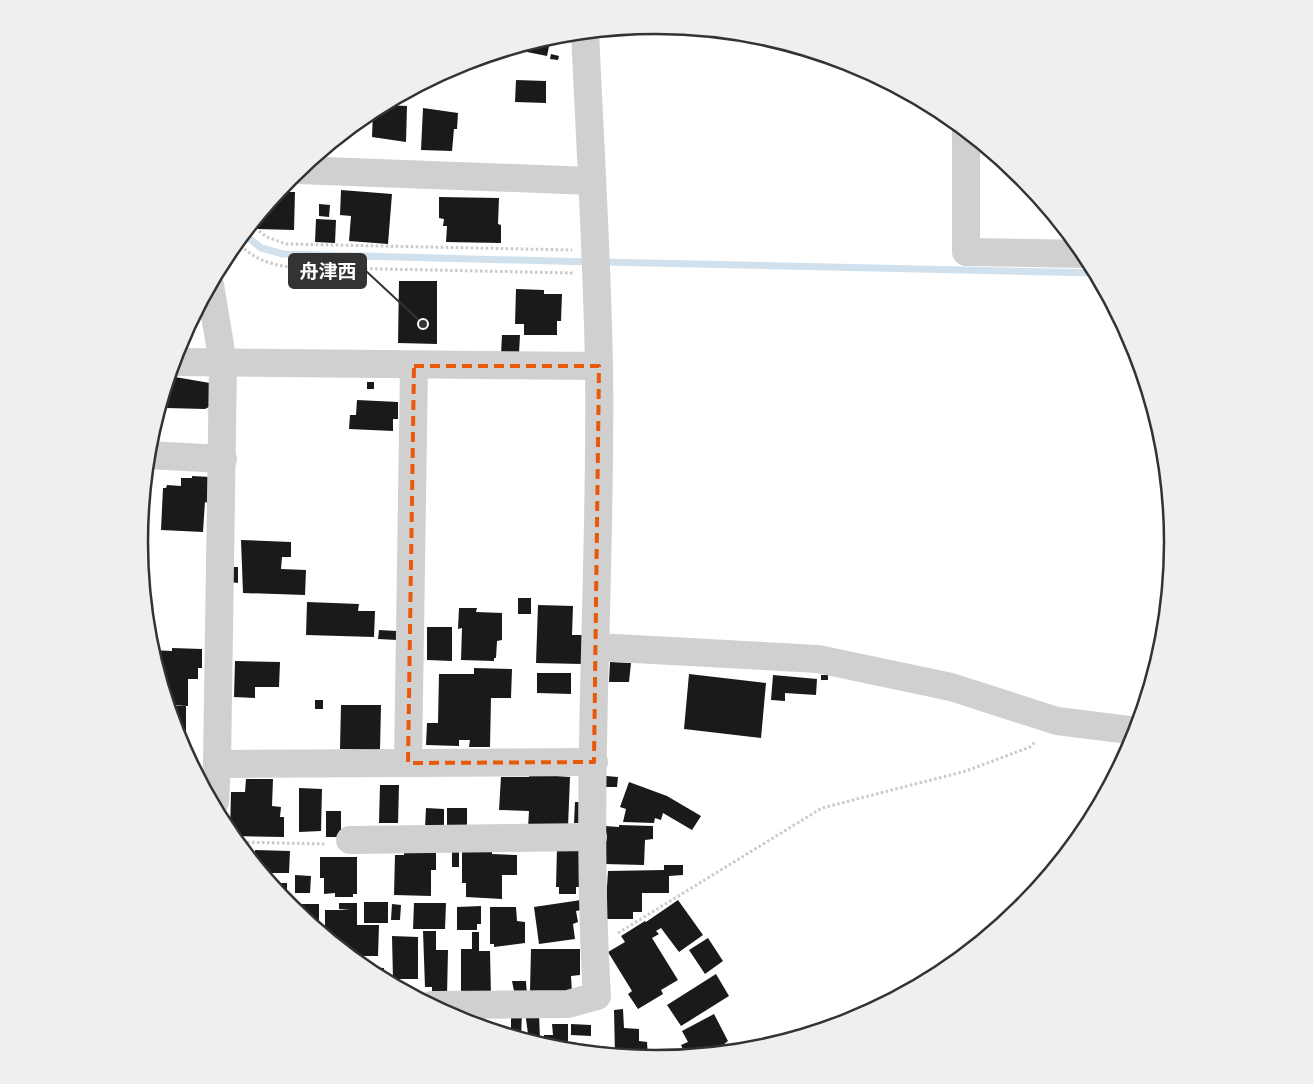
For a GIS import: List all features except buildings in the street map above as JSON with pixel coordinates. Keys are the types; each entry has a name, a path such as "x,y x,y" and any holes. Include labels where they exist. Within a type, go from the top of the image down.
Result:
{"street":[{"path":"447,1005 568,1004 597,996 594,940 593,837 599,366 585,39"},
{"path":"966,139 966,252 1075,254"},
{"path":"310,170 592,181"},
{"path":"212,296 223,363 223,459 215,795"},
{"path":"182,362 414,366 599,366"},
{"path":"408,763 414,366"},
{"path":"156,456 223,459"},
{"path":"596,647 818,659 951,687 1057,721 1128,730"},
{"path":"217,764 594,762"},
{"path":"350,840 593,837"}],"path":[{"path":"256,229 267,237 286,244 595,262"},
{"path":"242,248 267,263 289,267 595,262"},
{"path":"594,940 620,932 822,808 966,771 1030,747 1057,721"},
{"path":"247,842 344,844 350,840"}],"highlighted area":[{"path":"414,366 599,366 594,762 408,763"}],"waterway":[{"path":"249,238 261,248 283,254 591,262"},
{"path":"601,262 1087,273"}],"place":[{"name":"舟津西","path":"423,324"}]}
